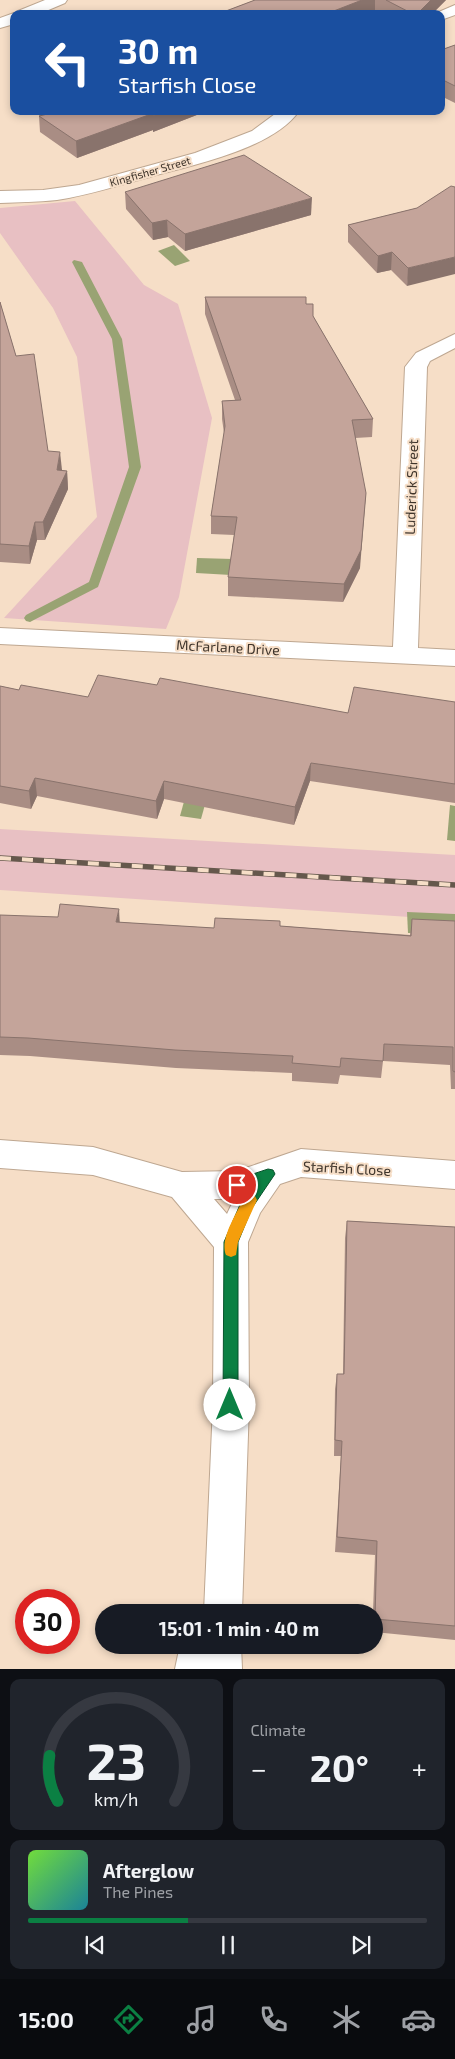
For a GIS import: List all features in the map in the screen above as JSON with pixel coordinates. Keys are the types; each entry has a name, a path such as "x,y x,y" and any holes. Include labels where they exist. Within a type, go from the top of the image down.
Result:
{"street":[{"path":"34,10 59,0"},
{"name":"Kingfisher Street","path":"0,197 57,194 90,188 174,164 250,138 272,126 285,115"},
{"name":"Luderick Street","path":"404,655 416,367 423,357 455,340"},
{"name":"McFarlane Drive","path":"0,636 455,658"},
{"name":"Starfish Close","path":"0,1154 93,1161 182,1186 237,1185 301,1163 455,1175"},
{"path":"224,1604 229,1461 231,1242 247,1205 268,1174"},
{"path":"182,1186 231,1242"},
{"path":"205,1604 229,1461"},
{"path":"195,1669 198,1654"},
{"path":"222,1654 222,1669"}],"shaded area":[{"path":"75,201 144,285 178,304 212,418 179,597 166,629 4,618 97,517 77,357 53,308 0,233 0,208"},
{"path":"174,245 190,261 175,266 158,251"},
{"path":"197,558 233,559 231,575 196,573"},
{"path":"190,780 211,783 201,819 180,816"},
{"path":"450,805 455,806 455,841 447,840"},
{"path":"0,829 455,855 455,920 0,890"},
{"path":"407,912 455,914 455,933 408,933"}],"building":[{"path":"255,0 362,0 336,10 229,10"},
{"path":"386,0 431,0 421,10 405,10"},
{"path":"455,45 455,86 445,81 445,49"},
{"path":"43,115 148,115 76,141 39,116"},
{"path":"244,155 312,198 185,234 167,220 152,223 125,192"},
{"path":"451,186 455,187 455,257 408,268 392,252 378,256 348,225 417,208"},
{"path":"205,297 306,297 306,304 313,304 313,316 373,419 352,420 366,493 361,550 344,584 228,577 237,517 211,516 225,426 222,401 241,400"},
{"path":"0,302 16,356 34,354 48,451 60,452 57,470 67,471 43,522 35,522 29,546 0,544"},
{"path":"98,675 157,685 160,678 348,713 354,687 455,702 455,784 311,763 295,807 164,781 156,801 35,778 29,791 0,786 0,686 19,690 21,685 88,697"},
{"path":"60,904 119,909 116,922 214,928 215,918 280,921 280,926 411,936 412,919 455,921 455,1072 453,1071 453,1047 384,1044 383,1061 341,1058 340,1067 292,1063 293,1056 175,1050 0,1037 0,915 58,917"},
{"path":"347,1221 455,1227 455,1626 383,1620 383,1604 375,1604 377,1541 337,1537 342,1441 335,1440 337,1374 344,1374"}],"waterway":[{"path":"30,618 94,584 135,467 117,339 77,262"}],"railway":[{"path":"0,858 455,885"}],"slow traffic":[{"path":"231,1251 231,1242 250,1200"}],"route":[{"path":"230,1405 231,1242 247,1205 268,1174 237,1185"}]}
